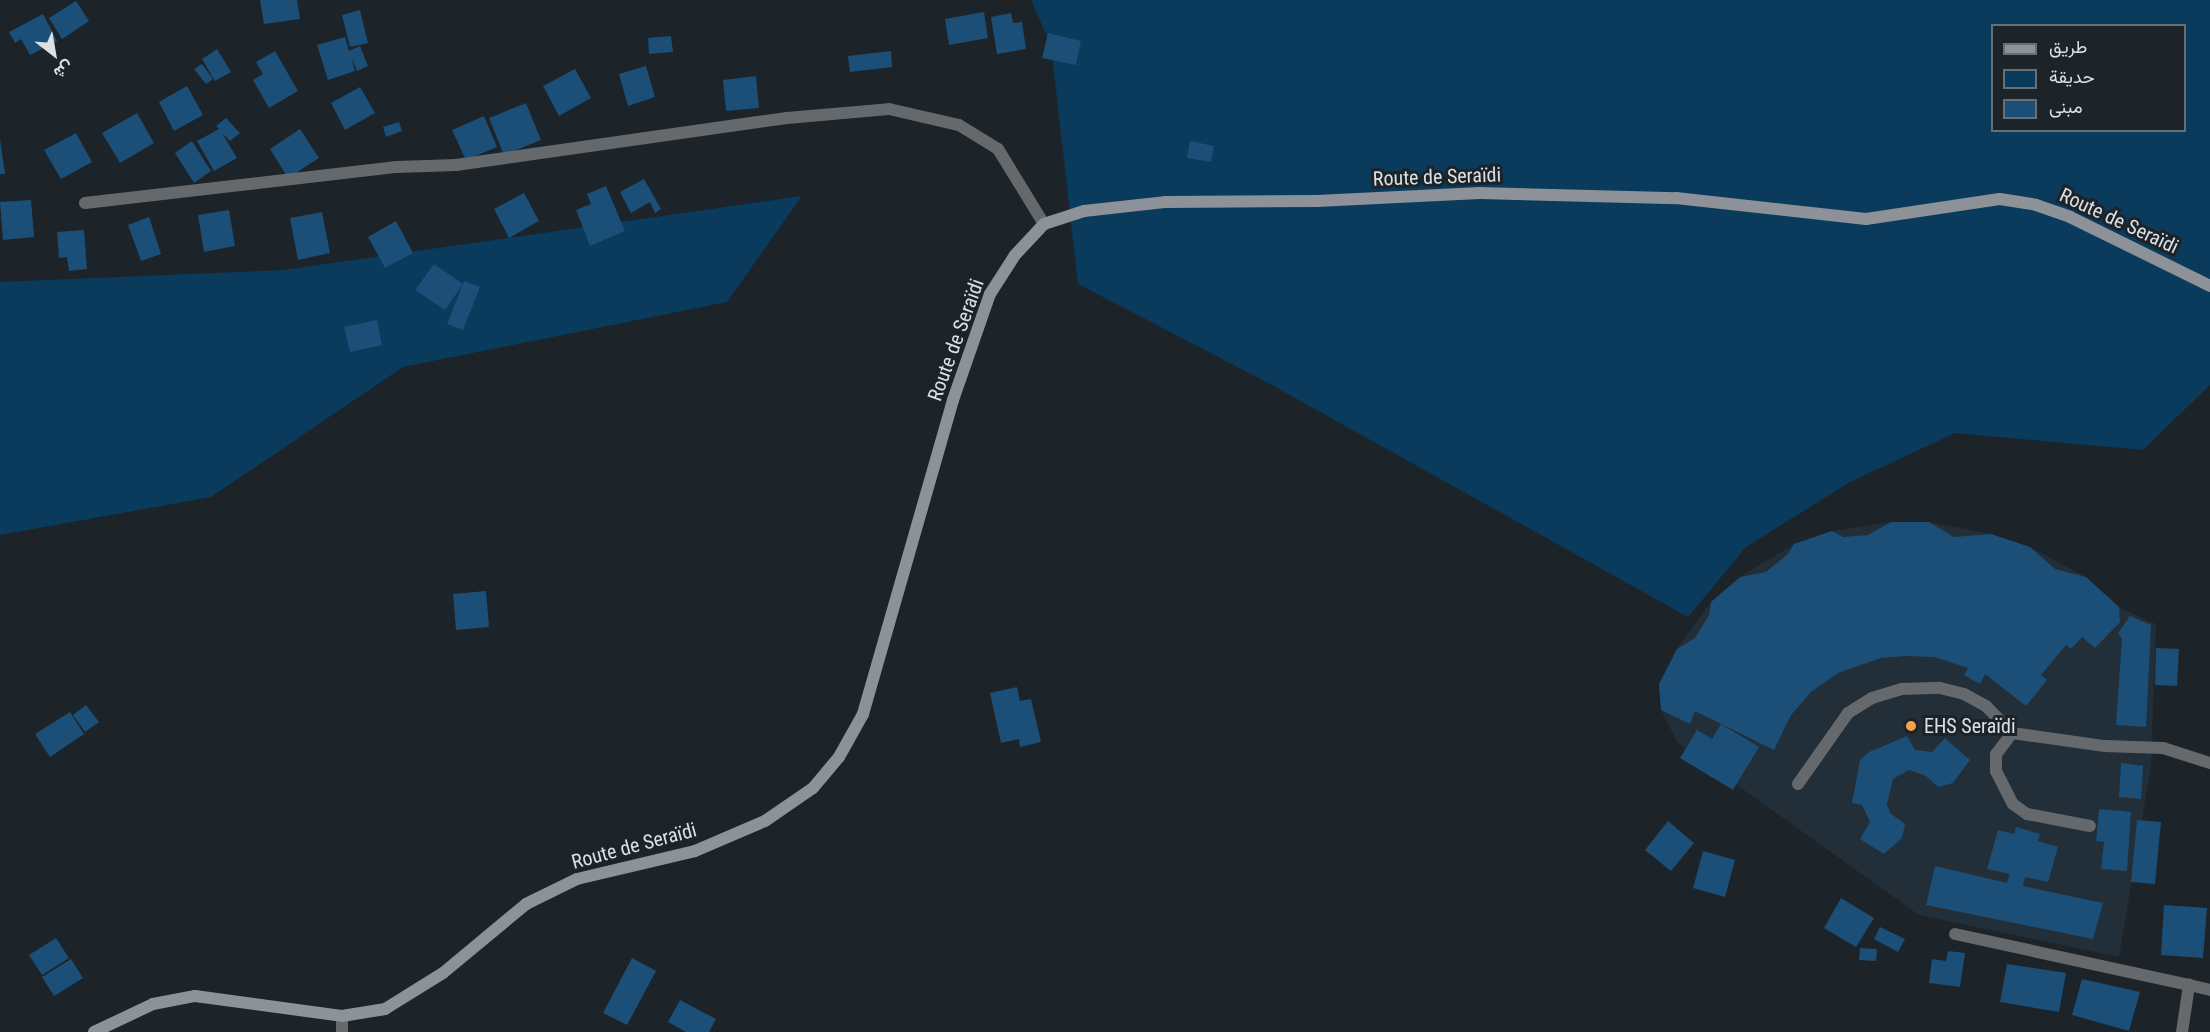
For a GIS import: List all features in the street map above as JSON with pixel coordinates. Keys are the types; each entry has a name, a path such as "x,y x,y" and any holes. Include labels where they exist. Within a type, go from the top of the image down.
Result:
{"main road":[{"name":"Route de Seraïdi","path":"94,1032 153,1004 195,996 342,1016 385,1009 443,973 536,899 577,879 695,851 765,821 813,788 839,757 863,714 953,400 990,294 1015,255 1044,224 1084,211 1164,202 1317,201 1480,193 1676,198 1866,219 2000,199 2036,205 2070,217 2210,286"}],"street":[{"path":"84,204 397,167 456,165 787,118 889,109 960,125 998,149 1044,224"},
{"path":"1798,784 1848,713 1872,698 1902,689 1940,688 1964,694 1986,706 2012,733 2105,747 2163,748 2210,764"},
{"path":"2012,733 1996,754 1996,771 2013,804 2027,814 2090,826"},
{"path":"1955,934 2210,990"},
{"path":"2182,1032 2189,985"},
{"path":"342,1016 342,1032"}],"shaded area":[{"name":"EHS Seraïdi","path":"1891,522 1929,522 1991,534 2030,547 2086,577 2119,607 2156,624 2151,766 2119,957 1919,915 1677,742 1661,710 1659,685 1677,649 1711,602 1740,577 1794,544 1832,531"}],"green space":[{"path":"1031,0 2210,0 2210,385 2143,450 1955,433 1850,482 1746,547 1688,617 1270,384 1078,284 1051,46"},
{"path":"802,196 727,302 403,367 211,497 0,535 0,282 283,270"}],"building":[{"path":"260,0 297,0 300,19 264,24"},
{"path":"76,1 89,21 62,39 49,18"},
{"path":"360,10 368,43 350,47 342,15"},
{"path":"984,12 988,38 949,45 945,19"},
{"path":"1011,13 1013,23 1022,22 1026,49 997,54 991,17"},
{"path":"43,14 57,41 30,55 21,39 15,43 9,32"},
{"path":"1048,33 1081,41 1076,65 1042,58"},
{"path":"671,36 673,52 649,54 648,38"},
{"path":"345,37 349,51 360,46 368,66 357,71 351,56 355,71 328,80 317,45"},
{"path":"217,49 231,72 215,81 202,59"},
{"path":"275,51 298,91 269,108 253,80 263,74 256,62"},
{"path":"891,51 892,67 850,72 848,56"},
{"path":"202,64 213,79 206,84 194,69"},
{"path":"646,66 655,97 628,106 619,74"},
{"path":"575,69 591,98 559,116 543,86"},
{"path":"756,76 759,108 726,111 723,80"},
{"path":"187,86 203,115 174,131 159,102"},
{"path":"360,87 375,113 345,130 331,103"},
{"path":"526,103 541,140 504,155 489,118"},
{"path":"137,113 154,143 120,163 102,133"},
{"path":"484,116 497,147 466,160 452,130"},
{"path":"226,118 240,133 230,141 222,133 237,158 214,171 197,141 219,129 216,126"},
{"path":"399,122 402,131 386,137 383,127"},
{"path":"300,129 319,158 288,178 270,149"},
{"path":"76,133 92,162 61,179 44,150"},
{"path":"0,139 5,174 0,174"},
{"path":"192,141 211,171 194,183 175,153"},
{"path":"1190,141 1214,146 1211,162 1187,158"},
{"path":"644,179 661,209 655,213 650,202 631,213 620,192"},
{"path":"606,186 625,231 590,246 576,210 591,204 587,194"},
{"path":"524,193 539,221 509,238 494,209"},
{"path":"31,200 34,237 3,240 0,202"},
{"path":"229,210 235,246 204,252 198,215"},
{"path":"322,212 330,253 298,260 290,218"},
{"path":"149,217 161,254 141,261 128,225"},
{"path":"396,221 413,253 385,268 368,237"},
{"path":"84,230 87,269 69,271 67,257 59,258 57,232"},
{"path":"434,264 463,284 445,310 415,290"},
{"path":"464,281 480,287 463,330 447,324"},
{"path":"377,320 382,345 350,352 344,327"},
{"path":"1891,522 1929,522 1954,537 1991,534 2030,547 2055,569 2086,577 2119,607 2120,622 2095,648 2082,637 2071,649 2066,645 2041,675 2047,680 2026,706 1985,674 1980,684 1964,675 1968,668 1934,657 1905,656 1881,658 1838,673 1811,692 1791,715 1774,750 1695,711 1690,724 1661,710 1659,684 1677,649 1695,638 1709,615 1711,602 1740,577 1766,572 1788,554 1794,544 1832,531 1843,537 1868,535"},
{"path":"486,591 489,627 456,630 453,594"},
{"path":"2130,616 2151,625 2146,727 2116,725 2122,639 2118,633"},
{"path":"2156,648 2179,649 2177,686 2155,685"},
{"path":"1017,687 1020,701 1031,699 1041,742 1020,747 1019,739 1001,743 990,693"},
{"path":"86,705 99,722 85,732 73,715"},
{"path":"70,712 84,734 50,757 35,734"},
{"path":"1721,724 1759,747 1733,790 1680,758 1697,730 1712,739"},
{"path":"1907,736 1915,750 1932,752 1945,738 1970,760 1953,783 1938,787 1926,776 1909,770 1893,779 1887,804 1890,813 1905,824 1902,838 1884,854 1860,839 1870,822 1862,805 1852,803 1860,760 1869,752"},
{"path":"2121,763 2143,766 2141,799 2119,797"},
{"path":"2099,809 2131,812 2127,871 2101,869 2104,842 2096,841"},
{"path":"2137,820 2161,822 2155,884 2131,882"},
{"path":"1668,821 1694,843 1671,871 1645,850"},
{"path":"2016,827 2040,834 2038,841 2058,847 2048,882 2025,877 2023,886 2103,903 2093,939 1926,905 1935,866 2007,883 2010,874 1987,869 1998,830 2014,834"},
{"path":"1703,851 1735,860 1725,897 1693,888"},
{"path":"1841,898 1874,918 1856,947 1824,928"},
{"path":"2164,905 2207,908 2203,958 2161,955"},
{"path":"1880,927 1905,939 1898,952 1874,939"},
{"path":"56,938 69,958 42,975 29,955"},
{"path":"1860,948 1877,949 1876,961 1859,960"},
{"path":"1948,951 1965,953 1960,987 1929,983 1932,959 1946,961"},
{"path":"632,958 656,971 627,1025 603,1013"},
{"path":"71,959 83,978 54,996 42,977"},
{"path":"2007,964 2066,973 2059,1012 2000,1002"},
{"path":"2082,979 2140,992 2129,1031 2072,1015"},
{"path":"680,1000 716,1019 709,1032 686,1032 668,1022"}],"place":[{"name":"EHS Seraïdi","path":"1911,726"}]}
